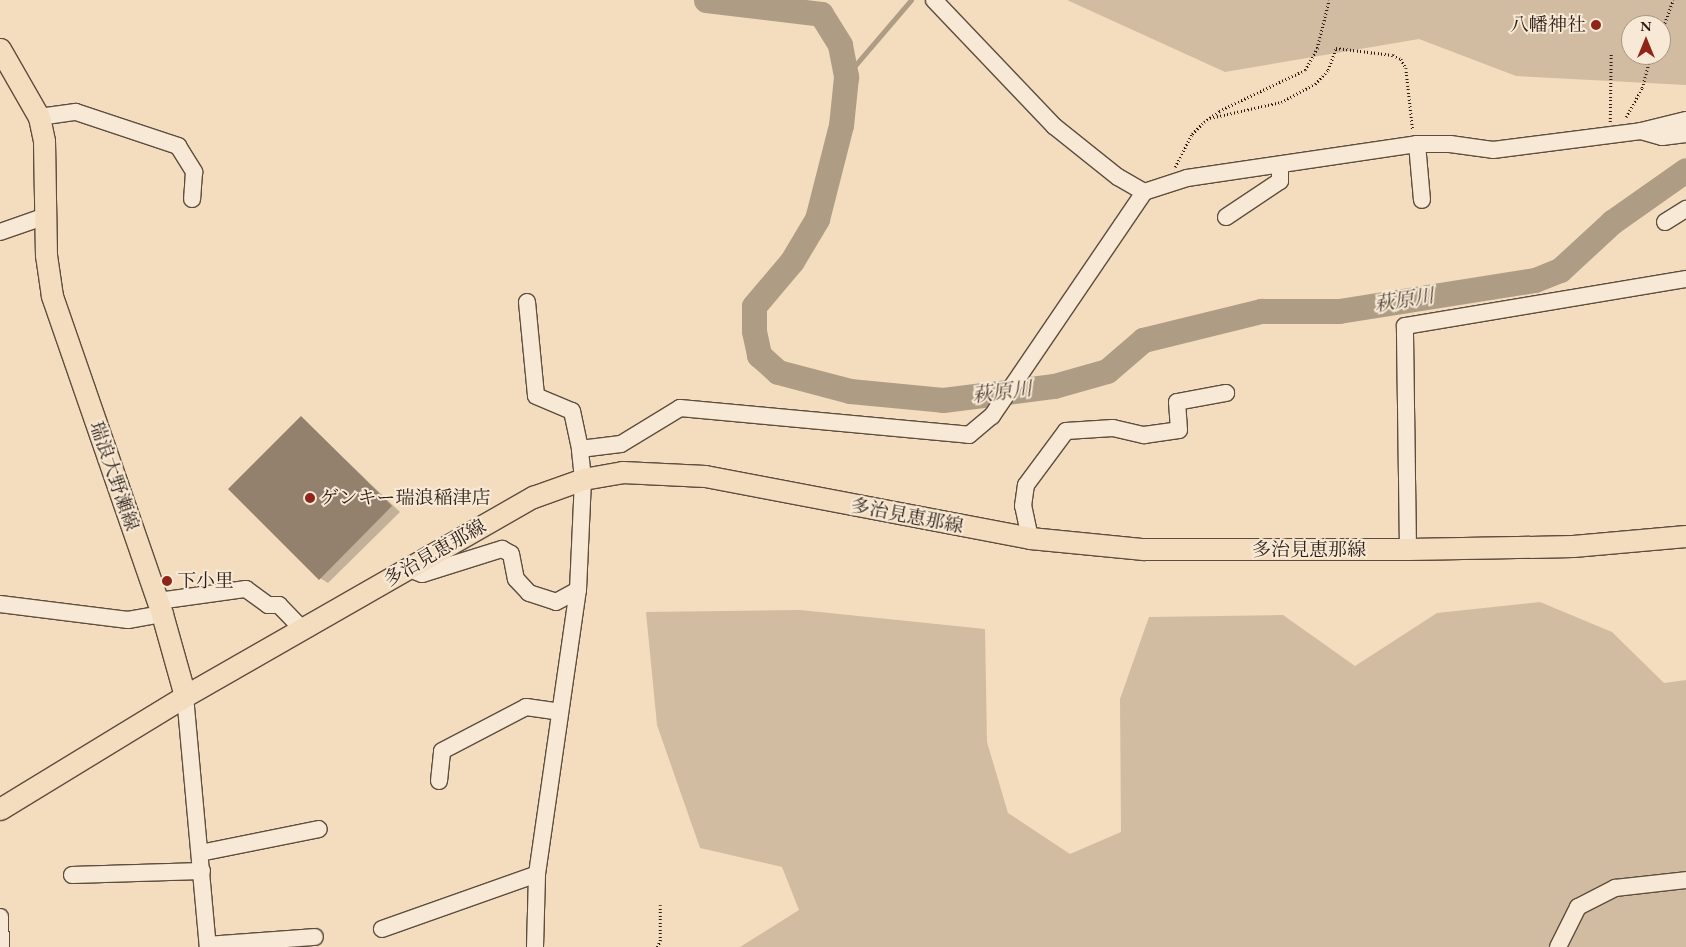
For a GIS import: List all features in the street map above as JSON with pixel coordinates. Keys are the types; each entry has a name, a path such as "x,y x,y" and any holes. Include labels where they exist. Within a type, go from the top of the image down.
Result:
{"main road":[{"name":"瑞浪大野瀬線","path":"0,49 39,117 44,141 46,216 52,296 160,608 185,696"},
{"name":"多治見恵那線","path":"185,696 533,497 583,479 622,472 705,476 1030,538 1143,549 1408,549 1573,546 1686,536"},
{"path":"0,809 185,696"}],"street":[{"path":"934,0 1054,126 1118,177 1144,192"},
{"path":"39,117 76,112 178,146 194,172 192,199"},
{"path":"580,449 621,444 680,408 969,435 992,416 1144,192 1187,178 1416,144 1450,144 1493,150 1609,137 1686,120"},
{"path":"1636,132 1662,137 1686,134"},
{"path":"1416,144 1422,200"},
{"path":"1226,217 1280,181 1280,165"},
{"path":"1665,222 1686,209"},
{"path":"0,232 46,216"},
{"path":"1408,549 1405,326 1686,279"},
{"path":"527,302 536,396 572,411 580,449 583,479 578,590 537,874 535,947"},
{"path":"1030,538 1023,506 1026,485 1066,431 1113,428 1144,435 1179,430 1177,402 1226,393"},
{"path":"408,569 422,574 502,549 511,554 516,579 529,593 556,602 578,590"},
{"path":"0,604 128,620 160,608 246,589 268,605 279,605 302,629"},
{"path":"185,696 208,946 315,936"},
{"path":"439,781 442,751 526,707 560,712"},
{"path":"200,853 319,829"},
{"path":"72,875 202,871"},
{"path":"382,929 537,874"},
{"path":"1558,947 1578,906 1615,888 1686,880"},
{"path":"0,917 1,947"}],"path":[{"path":"1168,185 1192,134 1210,118 1304,70 1317,48 1329,0"},
{"path":"1668,15 1673,0"},
{"path":"1210,118 1281,102 1315,84 1328,70 1336,48 1393,55 1406,68 1416,144"},
{"path":"1609,137 1611,53"},
{"path":"1636,132 1626,116 1642,88 1648,65"},
{"path":"657,947 660,941 660,905"}],"shaded area":[{"path":"1067,0 1686,0 1686,85 1516,76 1419,39 1225,72"},
{"path":"1540,602 1612,632 1664,683 1686,680 1686,947 740,947 799,910 782,867 700,848 657,725 646,612 800,610 985,629 987,742 1008,813 1070,854 1121,832 1120,699 1149,617 1283,615 1355,666 1437,613"}],"building":[{"name":"ゲンキー瑞浪稲津店","path":"301,416 392,506 319,580 228,489"}],"waterway":[{"name":"萩原川","path":"706,0 821,14 840,45 846,77 841,125 817,219 792,261 754,306 754,331 759,355 778,372 850,391 943,400 1054,386 1107,371 1143,340 1261,311 1339,311 1535,280 1560,270 1612,222 1686,170"},
{"path":"844,69 853,68 911,0"}],"place":[{"name":"八幡神社","path":"1596,25"},
{"name":"ゲンキー瑞浪稲津店","path":"310,498"},
{"name":"下小里","path":"167,581"}]}
